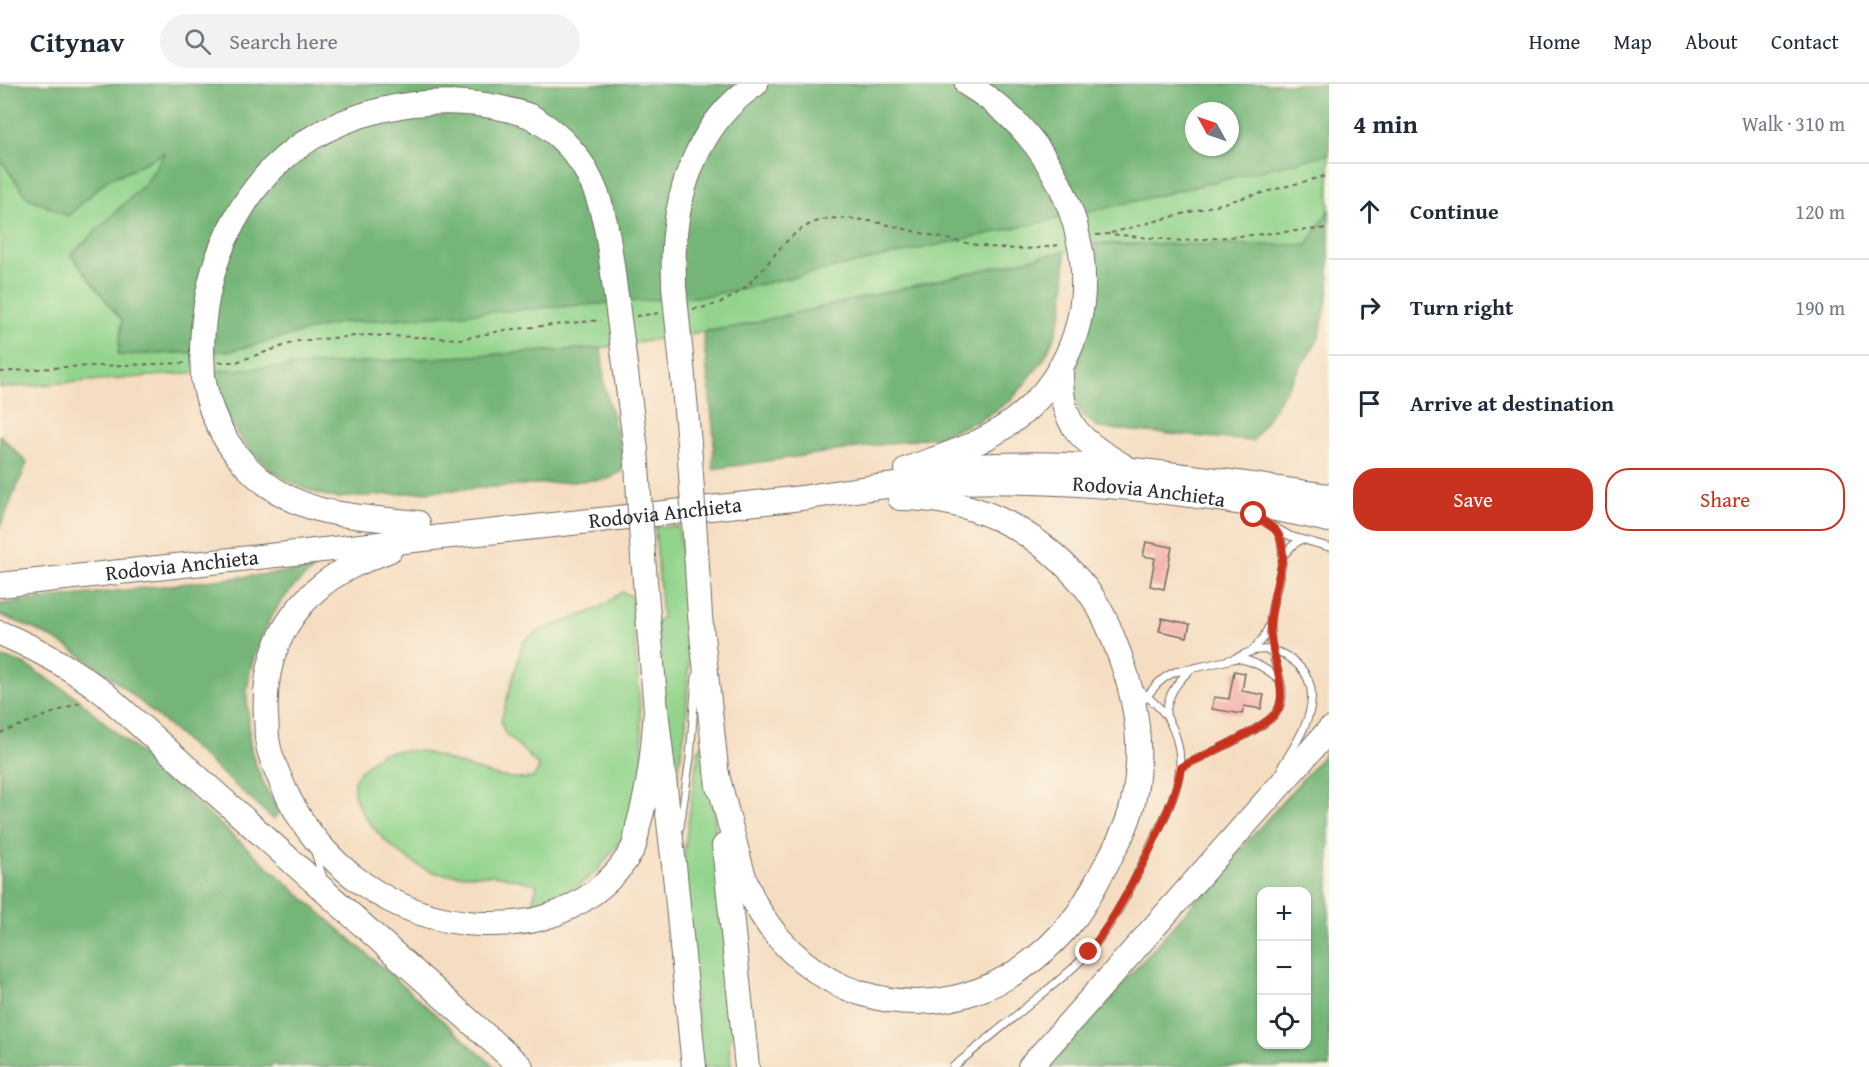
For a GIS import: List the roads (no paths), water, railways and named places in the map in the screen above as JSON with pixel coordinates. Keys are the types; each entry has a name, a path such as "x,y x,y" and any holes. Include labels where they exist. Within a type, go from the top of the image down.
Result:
{"highway":[{"path":"747,1067 700,616 689,444 674,287 674,247 683,191 696,153 719,117 756,84"},
{"path":"907,469 980,441 1003,428 1029,407 1049,386 1061,368 1072,344 1082,303 1081,251 1063,189 1039,148 1013,119 981,92 967,84"},
{"path":"419,530 324,511 290,499 274,489 242,462 229,445 212,415 203,377 205,304 216,260 238,213 256,187 284,157 324,128 368,107 421,94 457,93 501,103 523,112 555,133 586,171 596,191 606,229 636,450 656,710 694,1067"},
{"path":"1061,368 1063,397 1072,424 1078,434 1098,450 1132,471"},
{"name":"Rodovia Anchieta","path":"0,585 907,469 1064,465 1132,471 1329,496"},
{"name":"Rodovia Anchieta","path":"0,568 793,499 909,484 1028,482 1088,484 1157,490 1261,505 1329,520"},
{"path":"716,771 747,886 759,911 782,941 810,967 829,980 851,990 886,1000 907,1003 955,998 980,991 1021,969 1041,952 1077,914 1092,891 1122,833 1132,805 1136,782 1141,704 1127,678 1110,629 1099,606 1084,586 1052,552 1011,524 962,504 908,498 793,499"},
{"path":"419,530 356,564 316,590 294,615 280,638 269,666 265,693 268,744 291,804 310,834 364,886 418,913 444,920 511,924 532,921 570,908 591,895 609,879 634,846 651,772 656,710"},
{"path":"0,633 48,654 105,694 521,1067"},
{"path":"1030,1067 1329,730"}],"lane":[{"path":"1225,500 1300,540 1329,547"},
{"path":"1181,767 1264,724 1280,707 1282,693 1272,650 1270,624 1283,556 1282,541 1277,529"},
{"path":"1283,556 1300,540"},
{"path":"674,865 690,758 700,616"},
{"path":"1252,651 1263,638 1270,624"},
{"path":"1166,715 1141,704 1166,676 1235,658 1252,651 1272,650 1283,653 1308,675 1312,684 1313,704 1304,732 1251,817"},
{"path":"1235,658 1261,666 1279,679"},
{"path":"953,1067 1075,966 1102,935 1127,896 1172,803 1178,785 1181,754 1166,715 1166,708 1171,692 1182,677 1192,669"},
{"path":"310,834 328,895"}]}
